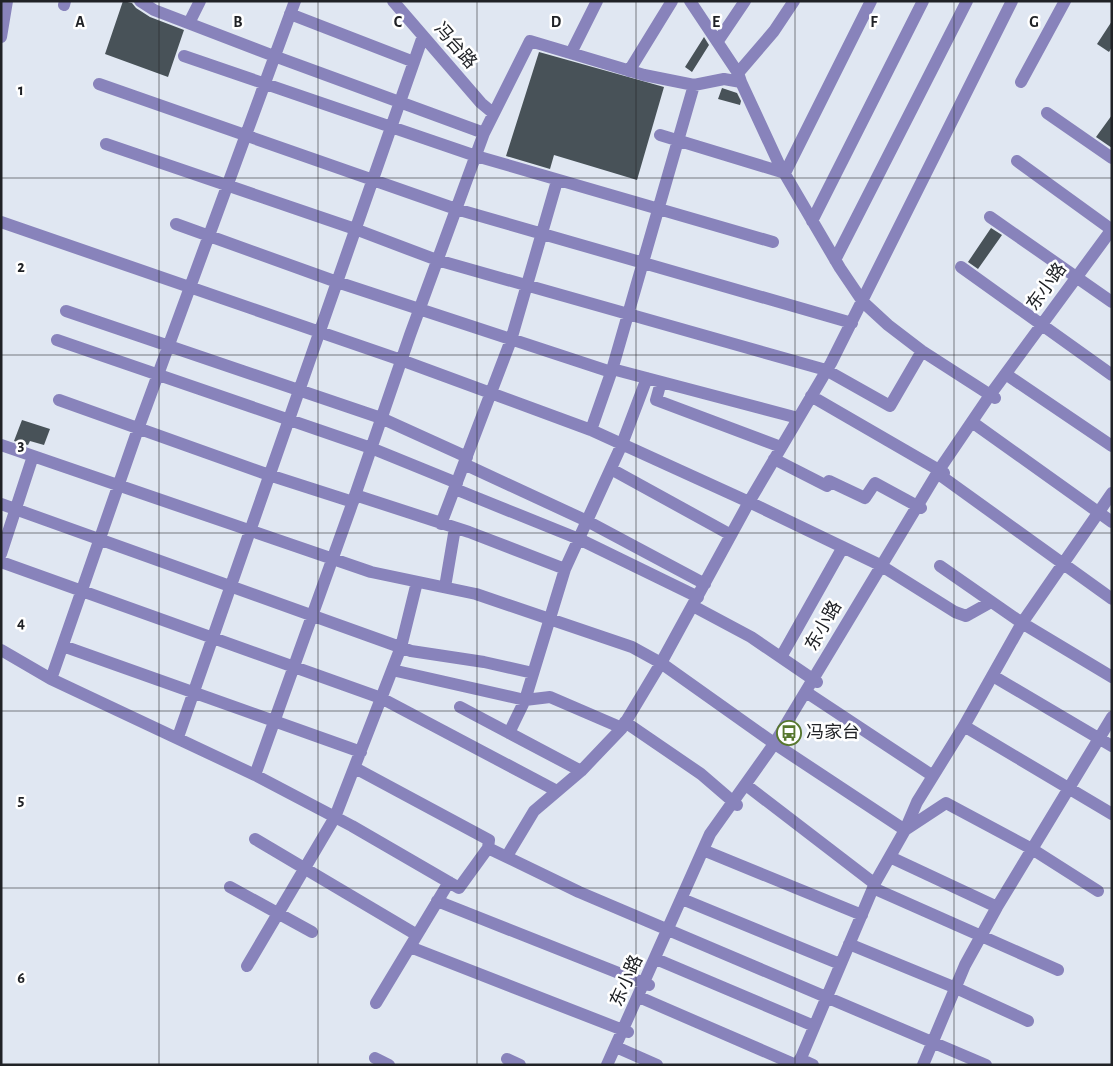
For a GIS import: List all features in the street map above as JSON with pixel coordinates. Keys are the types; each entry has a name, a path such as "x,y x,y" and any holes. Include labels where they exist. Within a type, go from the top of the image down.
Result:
{"street":[{"path":"1,38 7,1"},
{"path":"140,1 154,10 484,133"},
{"path":"189,23 200,1"},
{"path":"51,679 138,429 294,1"},
{"name":"冯台路","path":"393,1 493,113"},
{"path":"571,53 597,1"},
{"path":"629,70 672,1"},
{"path":"690,1 718,41 739,78 784,173 835,260 863,302 888,325 922,351 993,396"},
{"path":"718,41 745,1"},
{"path":"255,775 401,360 484,133 530,42 629,70 694,85 739,78 794,1"},
{"path":"784,173 871,1"},
{"path":"812,221 923,1"},
{"path":"835,260 967,1"},
{"path":"507,856 534,811 581,771 624,725 662,663 749,502 852,323 1012,1"},
{"path":"1021,82 1065,1"},
{"path":"290,14 414,62"},
{"path":"178,737 423,36"},
{"path":"184,56 476,156 773,242"},
{"path":"99,84 456,209 852,323"},
{"path":"591,430 612,370 644,263 694,85"},
{"path":"1047,113 1112,158"},
{"path":"660,135 784,173"},
{"path":"106,144 355,229 437,260 826,370 890,406 922,351"},
{"path":"1017,161 1112,229"},
{"path":"441,524 511,340 557,181"},
{"path":"990,217 1112,302"},
{"path":"1,222 319,331 591,430 883,566 955,612 966,616 991,602"},
{"path":"176,224 419,310 608,371 612,370 646,378 798,418"},
{"name":"东小路","path":"1079,280 1112,229"},
{"name":"东小路","path":"612,1065 684,900 710,834 735,804 776,745 919,507 993,396 1043,327 1112,240"},
{"path":"961,267 1112,375"},
{"path":"66,311 381,418 587,521 705,584"},
{"name":"东小路","path":"993,396 1010,377 1043,327"},
{"path":"57,340 371,448 579,538 695,601 815,681"},
{"path":"1010,377 1112,446"},
{"path":"509,733 525,700 565,569 622,444 646,378"},
{"path":"661,382 656,400 781,447"},
{"path":"811,396 941,473 1112,599"},
{"path":"59,400 269,476 354,498 455,528 565,569"},
{"path":"975,423 1112,522"},
{"path":"1,445 249,532 371,572 476,594 632,647 662,663 776,745 905,830"},
{"path":"1,554 33,456"},
{"path":"774,459 827,486 829,481 865,498 875,483 919,507"},
{"path":"610,469 731,535"},
{"path":"798,1063 874,886 918,802 964,726 1022,623 1112,493"},
{"path":"1,504 231,584 401,647 533,673"},
{"path":"445,587 455,528"},
{"path":"781,657 843,547"},
{"path":"1,562 381,698 557,791"},
{"path":"940,566 1022,623 1112,677"},
{"path":"247,966 280,914 335,817 401,647 417,582"},
{"path":"62,646 275,720 360,752"},
{"path":"1,650 51,679 178,737 255,775 335,817 459,888 488,848 489,840 354,768"},
{"path":"392,670 525,700 550,697 624,725 701,774 735,804"},
{"path":"992,676 1112,746"},
{"path":"808,693 933,776"},
{"path":"460,707 581,771"},
{"path":"923,1065 956,988 997,907 1112,718"},
{"path":"964,726 1112,814"},
{"path":"748,786 874,886 1058,970"},
{"path":"905,830 946,803 1032,849 1098,890"},
{"path":"256,840 417,935"},
{"path":"488,848 579,892 986,1065"},
{"path":"705,850 862,914"},
{"path":"890,857 997,907"},
{"path":"376,1002 449,882"},
{"path":"230,887 312,932"},
{"path":"684,900 840,964"},
{"path":"437,901 647,985"},
{"path":"850,944 956,988 1028,1021"},
{"path":"410,947 626,1031"},
{"path":"658,960 814,1026"},
{"path":"641,998 798,1063 813,1065"},
{"path":"618,1048 657,1065"},
{"name":"东小路","path":"607,1065 618,1048"},
{"path":"507,1059 520,1065"}],"building":[{"path":"123,1 132,3 150,17 184,30 168,77 105,54"},
{"path":"1112,21 1112,47 1109,52 1097,44"},
{"path":"704,37 709,45 692,72 685,67"},
{"path":"539,52 664,87 637,180 554,155 550,169 506,156"},
{"path":"722,88 737,93 741,101 740,105 718,99"},
{"path":"1112,115 1112,148 1096,137"},
{"path":"991,228 1002,235 978,269 968,262"},
{"path":"22,420 50,429 44,445 30,441 28,445 14,441"}],"place":[{"name":"冯家台","path":"789,733"}]}
